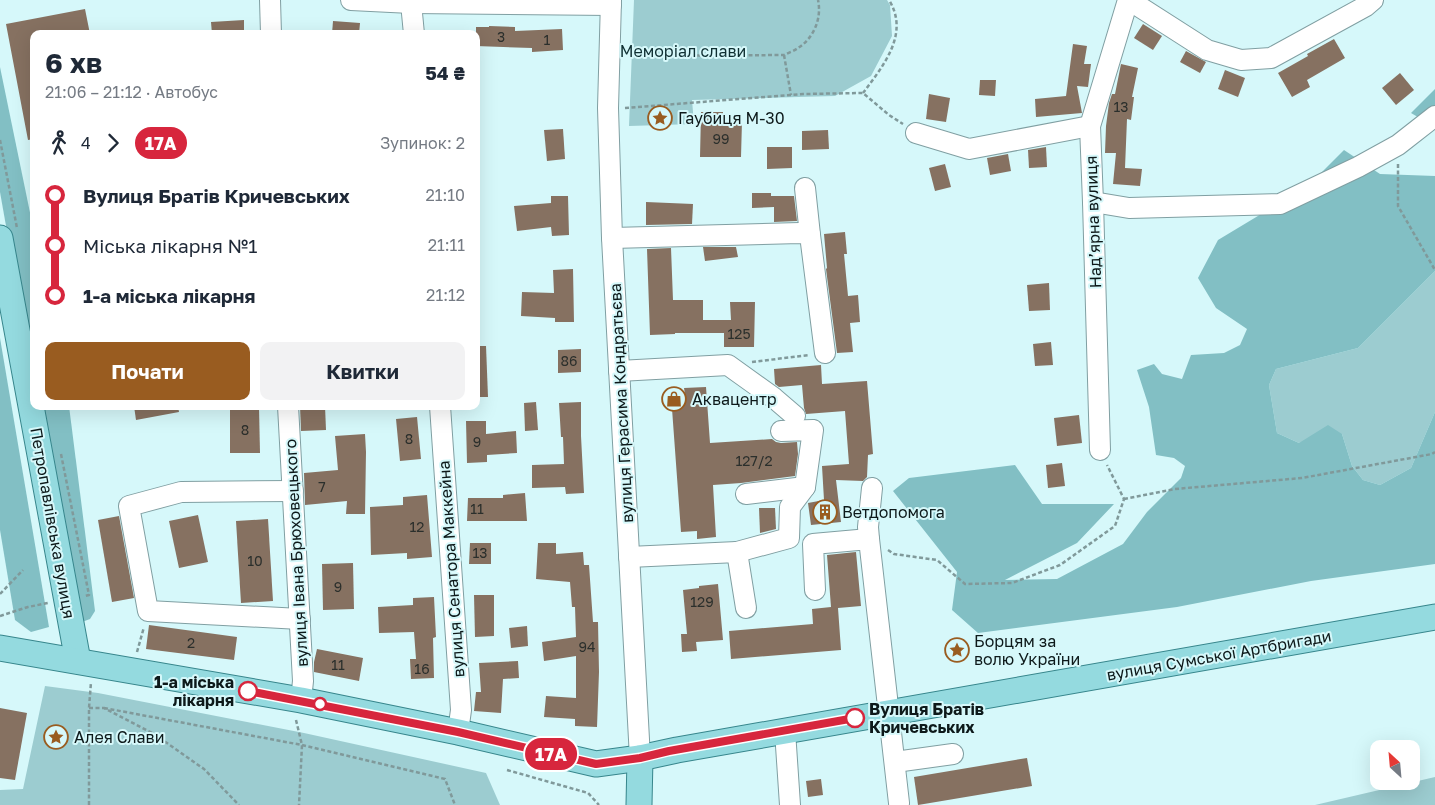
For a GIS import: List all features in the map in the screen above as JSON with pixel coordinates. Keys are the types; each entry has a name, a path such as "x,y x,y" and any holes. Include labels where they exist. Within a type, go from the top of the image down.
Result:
{"main road":[{"name":"Петропавлівська вулиця","path":"0,238 30,393"},
{"name":"Петропавлівська вулиця","path":"33,410 84,671"},
{"name":"вулиця Сумської Артбригади","path":"0,648 84,671 299,710 458,732 596,764 640,758 669,751 1435,617"},
{"name":"вулиця Герасима Кондратьєва","path":"639,805 640,758"}],"street":[{"path":"270,0 272,30"},
{"path":"352,0 412,2 611,2"},
{"path":"1129,0 1207,50 1241,60 1271,58 1338,22 1373,0"},
{"name":"Надʼярна вулиця","path":"1100,450 1094,202 1090,126 1129,0"},
{"path":"412,2 414,30"},
{"name":"вулиця Герасима Кондратьєва","path":"611,2 608,108 612,238 640,758"},
{"path":"1094,202 1128,208 1280,204 1358,167 1398,145 1435,116"},
{"path":"916,133 969,149 1090,126"},
{"path":"805,188 825,353"},
{"path":"612,238 800,232 810,235"},
{"path":"619,371 728,365 774,398 795,416"},
{"name":"вулиця Івана Брюховецького","path":"288,410 303,681 299,710"},
{"name":"вулиця Сенатора Маккейна","path":"440,410 462,710 458,732"},
{"path":"629,557 737,552 789,538 790,507 805,487 813,430 781,431"},
{"path":"746,494 805,487"},
{"path":"872,488 868,527 899,803"},
{"path":"292,492 181,492 129,506 148,611 300,620"},
{"path":"815,590 813,544 869,538"},
{"path":"737,552 746,608"},
{"path":"785,731 790,805"},
{"path":"895,762 953,754"}],"path":[{"path":"638,56 784,55 798,48 810,37 817,23 818,0"},
{"path":"863,93 886,63 897,33 895,9 889,0"},
{"path":"784,55 791,95"},
{"path":"608,108 634,108 791,95 863,93 889,115"},
{"path":"1398,145 1398,206 1435,270"},
{"path":"728,365 825,353"},
{"path":"869,538 894,554 936,560 965,584 1012,583 1060,565 1115,526 1124,499 1100,450"},
{"path":"1124,499 1176,489 1302,478 1435,452"},
{"path":"61,453 89,595"},
{"path":"0,594 23,570"},
{"path":"0,616 48,603"},
{"path":"137,652 148,611"},
{"path":"84,671 89,708 89,805"},
{"path":"89,708 104,708 302,745 445,779 455,805"},
{"path":"104,708 154,734 204,769 239,805"},
{"path":"299,710 302,745 299,805"},
{"path":"508,770 588,793 599,805"}],"green space":[{"name":"Меморіал слави","path":"634,0 887,0 890,5 892,36 871,76 835,96 692,100 694,124 629,126"},
{"path":"1435,271 1435,412 1411,468 1380,485 1363,480 1352,466 1342,434 1299,443 1277,433 1269,385 1276,369 1358,348"},
{"path":"45,686 98,693 304,733 486,773 500,805 0,805 0,790 23,789"},
{"path":"1435,777 1435,805 1315,805 1379,790 1420,790 1420,780"}],"shaded area":[{"path":"0,67 30,213 30,361 0,192"},
{"path":"1435,89 1435,127 1411,113"},
{"path":"1344,150 1380,174 1435,176 1435,271 1358,348 1276,369 1269,385 1277,433 1299,443 1328,425 1342,434 1352,466 1363,480 1380,485 1411,468 1435,412 1435,564 1311,581 1177,607 978,633 952,610 957,572 893,491 909,478 1015,465 1042,504 1114,504 1077,543 1005,580 1057,579 1123,544 1147,512 1181,478 1185,466 1174,458 1156,455 1149,407 1137,370 1154,364 1162,374 1182,379 1191,355 1224,353 1240,345 1247,329 1216,308 1198,278 1218,240 1288,198 1319,175"},
{"path":"0,338 49,627 31,632 15,620 0,530"},
{"path":"39,410 70,410 95,611 90,619 82,622"}],"building":[{"path":"85,9 89,30 30,30 30,140 28,140 6,24"},
{"path":"244,20 244,30 212,30 211,22"},
{"path":"333,21 360,23 359,30 332,30"},
{"path":"1143,24 1162,36 1153,50 1134,38"},
{"path":"476,27 515,27 515,31 562,29 563,50 532,52 532,48 480,46 480,30 476,30"},
{"path":"1334,39 1345,58 1307,80 1310,87 1292,97 1278,73"},
{"path":"1073,44 1087,46 1084,64 1091,64 1088,87 1077,86 1082,113 1036,117 1035,99 1066,96"},
{"path":"1186,51 1206,62 1200,73 1180,62"},
{"path":"1121,64 1138,68 1132,97 1134,97 1131,120 1127,119 1125,168 1142,169 1140,186 1113,184 1116,153 1105,153 1109,103 1112,94 1115,94"},
{"path":"1225,70 1245,78 1238,97 1218,89"},
{"path":"1400,73 1414,90 1396,105 1382,88"},
{"path":"980,80 996,80 995,96 979,95"},
{"path":"929,94 950,98 946,122 926,119"},
{"path":"701,112 723,112 723,121 742,121 741,157 700,157"},
{"path":"563,129 565,159 547,161 544,130"},
{"path":"828,130 829,149 802,150 802,131"},
{"path":"767,147 792,147 792,168 767,169"},
{"path":"1046,147 1047,167 1029,168 1028,150"},
{"path":"1008,154 1011,171 990,175 987,158"},
{"path":"945,164 951,187 935,191 929,168"},
{"path":"752,193 771,193 771,196 794,196 797,221 774,222 774,207 752,208"},
{"path":"551,196 568,196 569,235 552,236 551,227 517,231 514,206 551,203"},
{"path":"646,202 693,204 692,224 646,225"},
{"path":"845,232 847,254 844,254 848,296 858,295 860,322 850,323 853,352 837,353 826,269 824,234"},
{"path":"703,247 736,247 738,257 705,261"},
{"path":"671,248 673,300 703,300 703,320 731,320 730,302 755,302 754,347 724,347 724,333 650,335 647,249"},
{"path":"573,269 574,322 555,322 555,318 521,316 522,292 554,293 553,270"},
{"path":"1049,283 1050,310 1029,311 1027,285"},
{"path":"1051,342 1053,365 1035,366 1033,344"},
{"path":"480,346 486,346 488,397 480,397"},
{"path":"581,349 581,372 558,373 558,350"},
{"path":"821,365 822,384 867,381 873,454 868,455 867,477 863,481 836,480 841,522 811,525 808,503 824,500 822,466 849,464 845,411 806,414 802,385 779,387 775,384 774,369"},
{"path":"706,387 710,443 772,439 781,443 797,442 798,454 795,476 713,485 716,537 697,539 697,531 681,532 671,395 685,394 684,388"},
{"path":"536,402 538,430 525,431 524,403"},
{"path":"581,402 584,493 566,494 565,487 532,488 532,465 564,464 559,403"},
{"path":"135,410 179,410 179,412 136,420"},
{"path":"230,410 259,410 260,453 230,453"},
{"path":"300,410 325,410 326,430 301,431"},
{"path":"1079,415 1082,443 1057,446 1054,418"},
{"path":"417,417 421,459 400,461 396,419"},
{"path":"466,421 486,421 486,434 516,431 517,453 487,455 487,462 467,463"},
{"path":"365,434 365,514 346,514 347,501 305,505 304,473 338,470 335,436"},
{"path":"1062,463 1065,486 1048,488 1046,465"},
{"path":"525,493 527,521 467,521 468,498 503,498 503,495"},
{"path":"427,495 432,557 407,559 407,553 371,555 370,507 403,505 403,497"},
{"path":"759,508 775,508 776,529 760,533"},
{"path":"198,515 208,562 179,568 169,521"},
{"path":"119,516 134,598 112,602 98,520"},
{"path":"268,519 273,601 241,603 236,521"},
{"path":"470,543 491,543 491,564 469,564"},
{"path":"538,543 556,543 556,554 583,552 584,565 589,565 593,622 598,622 597,727 575,726 575,719 544,717 546,696 576,698 576,656 544,661 542,642 576,637 575,607 572,607 570,582 536,579"},
{"path":"856,552 861,606 838,608 841,650 731,659 729,631 813,624 812,609 831,607 827,555"},
{"path":"353,563 354,609 323,610 322,564"},
{"path":"718,584 723,640 696,642 697,651 682,652 681,634 687,634 683,590"},
{"path":"474,595 494,595 494,636 475,637"},
{"path":"434,597 436,637 433,638 434,678 411,679 410,659 416,659 414,632 379,633 378,607 413,605 413,598"},
{"path":"149,625 237,637 234,660 146,649"},
{"path":"527,626 528,646 511,648 509,628"},
{"path":"317,649 363,658 359,681 314,672"},
{"path":"518,661 519,678 503,679 501,713 474,711 476,692 481,692 479,663"},
{"path":"0,708 27,713 15,780 0,778"},
{"path":"1027,758 1032,786 918,805 914,777"},
{"path":"821,779 823,795 808,797 806,781"}],"bus line":[{"name":"17А","path":"248,691 458,732 596,764 640,758 669,751 855,718"}],"place":[{"name":"Гаубиця М-30","path":"660,118"},
{"name":"Аквацентр","path":"674,399"},
{"name":"Ветдопомога","path":"825,512"},
{"name":"Борцям за волю України","path":"957,650"},
{"name":"1-а міська лікарня","path":"248,691"},
{"name":"Вулиця Братів Кричевських","path":"855,718"},
{"name":"Алея Слави","path":"56,737"}]}
